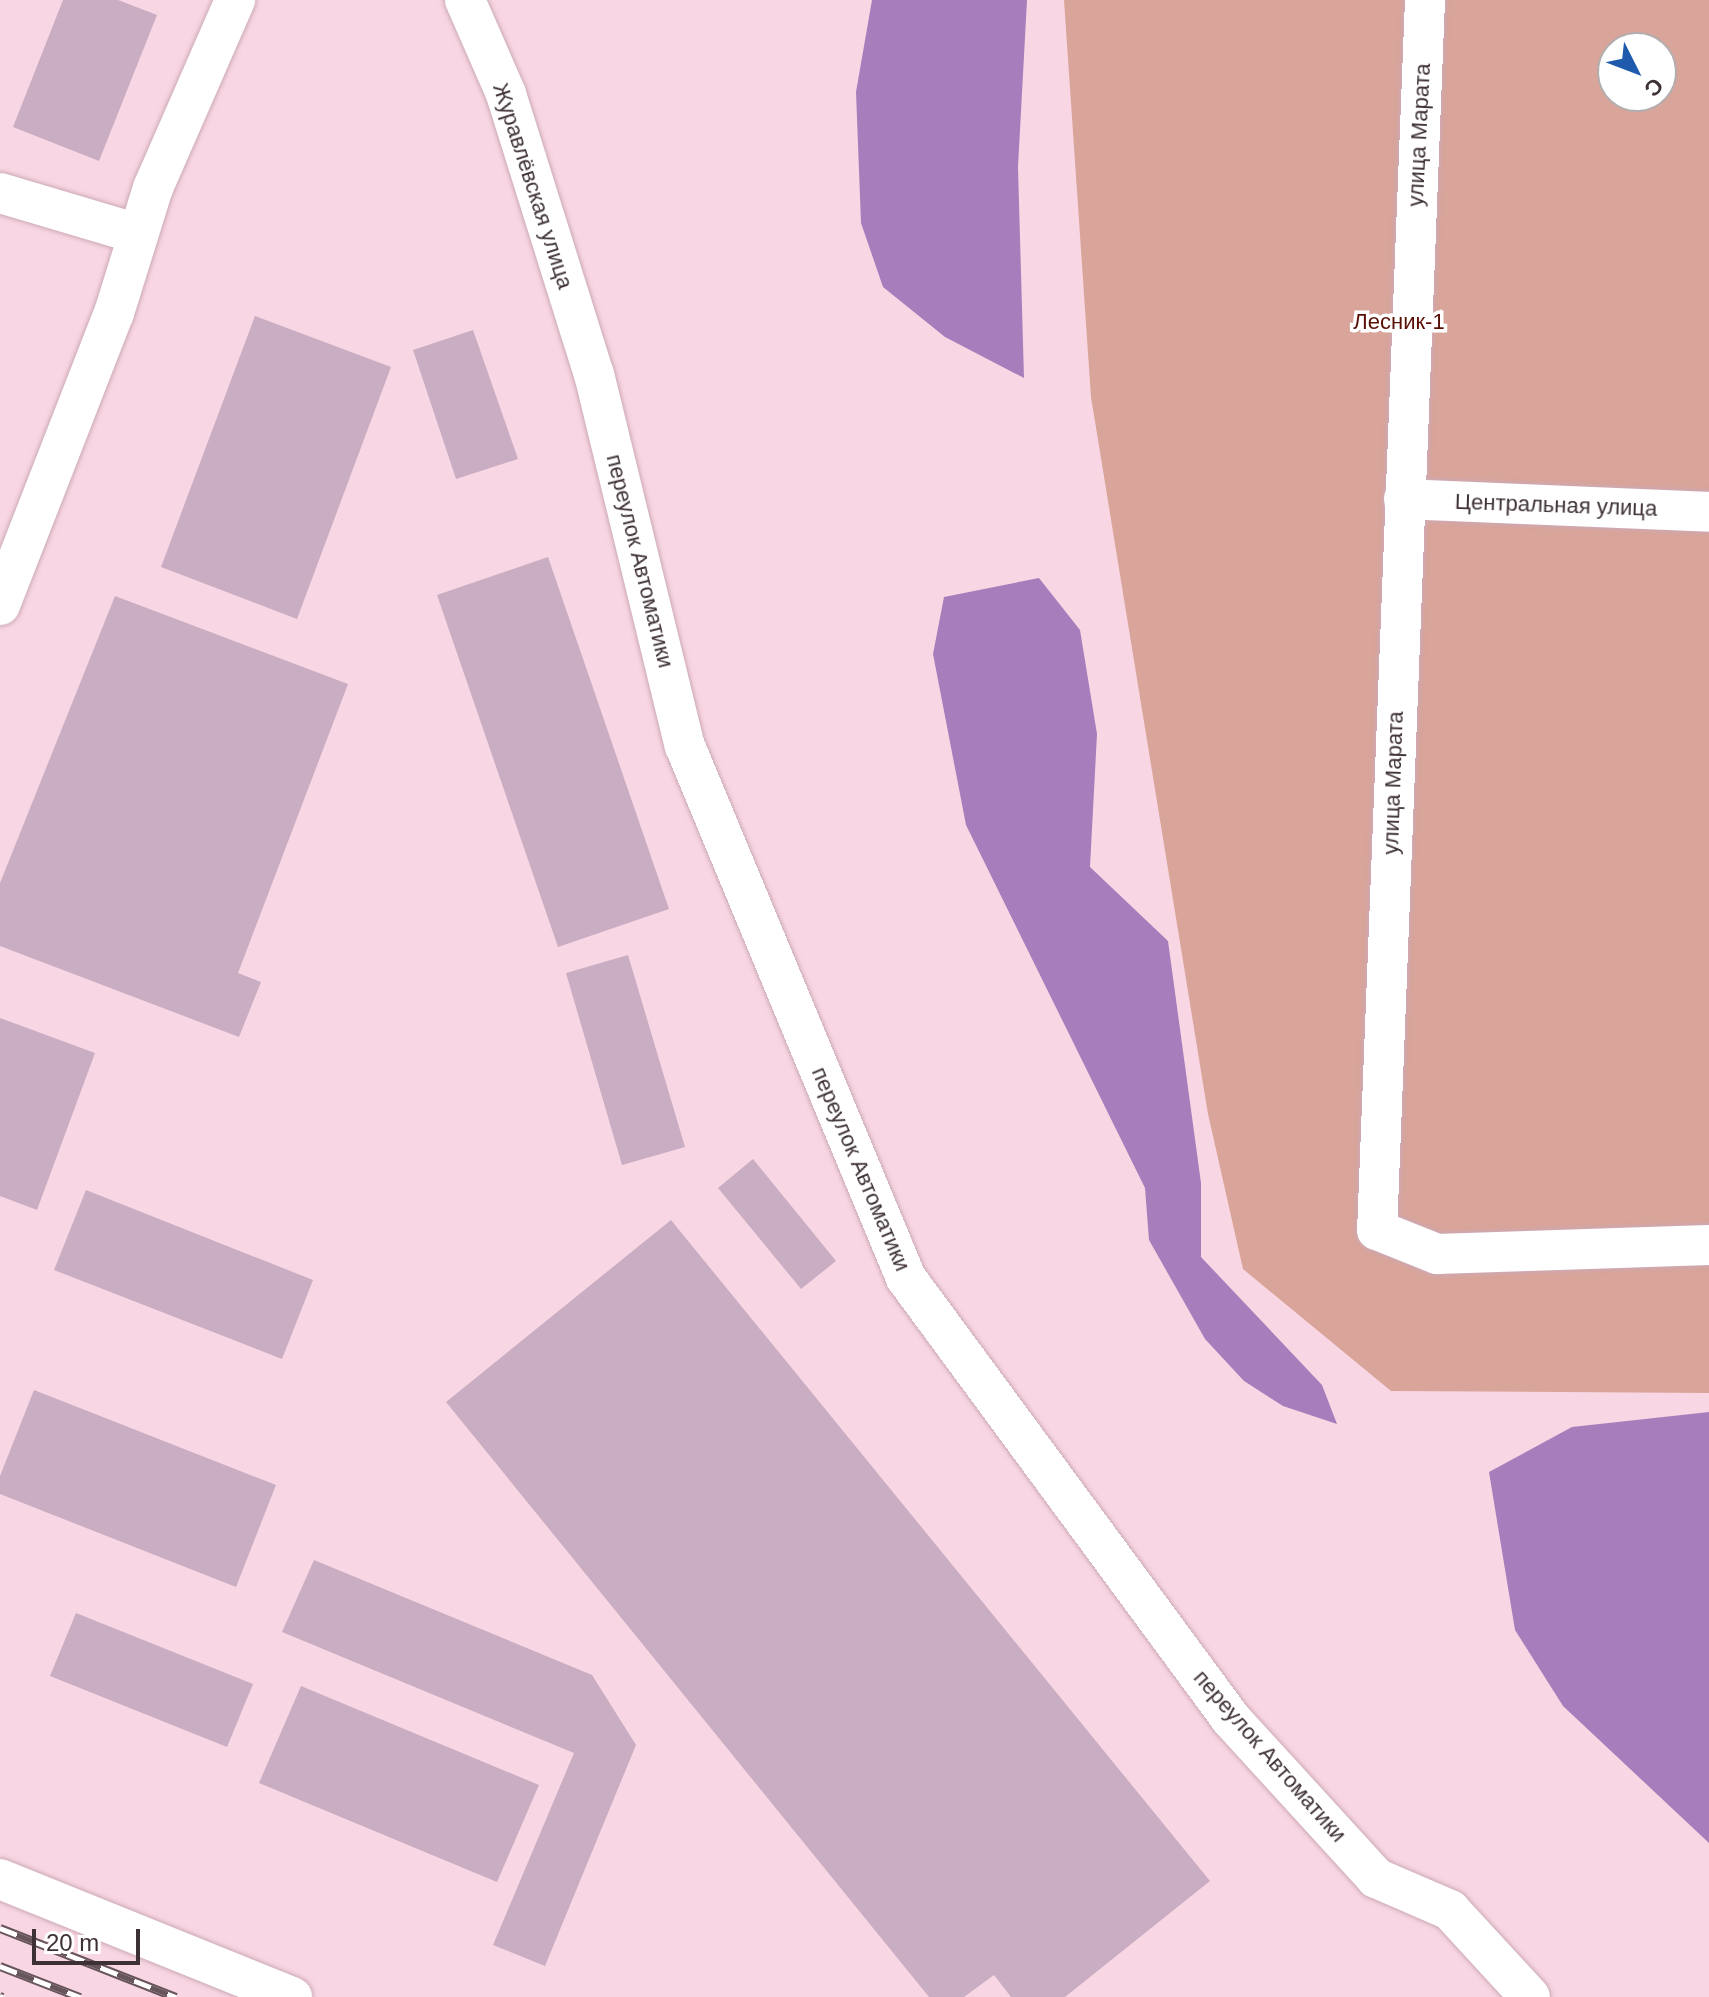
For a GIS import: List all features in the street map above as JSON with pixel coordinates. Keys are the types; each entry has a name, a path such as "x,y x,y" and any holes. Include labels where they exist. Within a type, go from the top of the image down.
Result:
{"street":[{"path":"0,605 138,234 235,0"},
{"name":"Журавлёвская улица","path":"465,0 506,94 594,374"},
{"name":"улица Марата","path":"1425,0 1377,1230 1437,1254 1709,1245"},
{"path":"0,193 138,234"},
{"name":"переулок Автоматики","path":"594,374 685,746 906,1278 1231,1719 1376,1878 1450,1910 1530,1997"},
{"name":"Центральная улица","path":"1404,499 1709,512"},
{"path":"0,1879 292,1997"}],"green space":[{"name":"Лесник-1","path":"1064,0 1709,0 1709,1393 1391,1391 1243,1269 1208,1114 1091,397"}],"shaded area":[{"path":"872,0 1027,0 1018,167 1024,378 945,337 883,287 861,223 856,92"},
{"path":"1039,578 1080,630 1097,734 1090,867 1168,941 1201,1183 1201,1257 1322,1385 1337,1424 1283,1406 1244,1381 1205,1339 1149,1240 1145,1188 966,825 933,654 944,597"},
{"path":"1709,1412 1709,1843 1563,1706 1515,1630 1489,1472 1572,1427"}],"building":[{"path":"63,0 118,0 157,15 99,161 13,127"},
{"path":"255,316 391,367 297,619 161,567"},
{"path":"473,330 518,459 456,479 413,350"},
{"path":"548,557 669,909 558,947 437,595"},
{"path":"115,596 348,684 238,973 261,982 239,1037 0,946 0,883"},
{"path":"628,955 685,1147 622,1165 566,973"},
{"path":"0,1018 95,1053 37,1210 0,1196"},
{"path":"753,1159 836,1261 801,1289 718,1188"},
{"path":"86,1190 313,1280 282,1359 54,1270"},
{"path":"671,1220 1210,1881 1065,1997 1011,1997 994,1975 964,1997 929,1997 446,1402"},
{"path":"34,1390 276,1485 236,1587 0,1494 0,1476"},
{"path":"314,1560 592,1675 636,1745 545,1966 493,1945 574,1753 282,1632"},
{"path":"76,1613 253,1684 227,1747 50,1676"},
{"path":"301,1686 539,1785 497,1882 259,1783"}],"railway":[{"path":"0,1928 176,1997"},
{"path":"0,1966 80,1997"}]}
